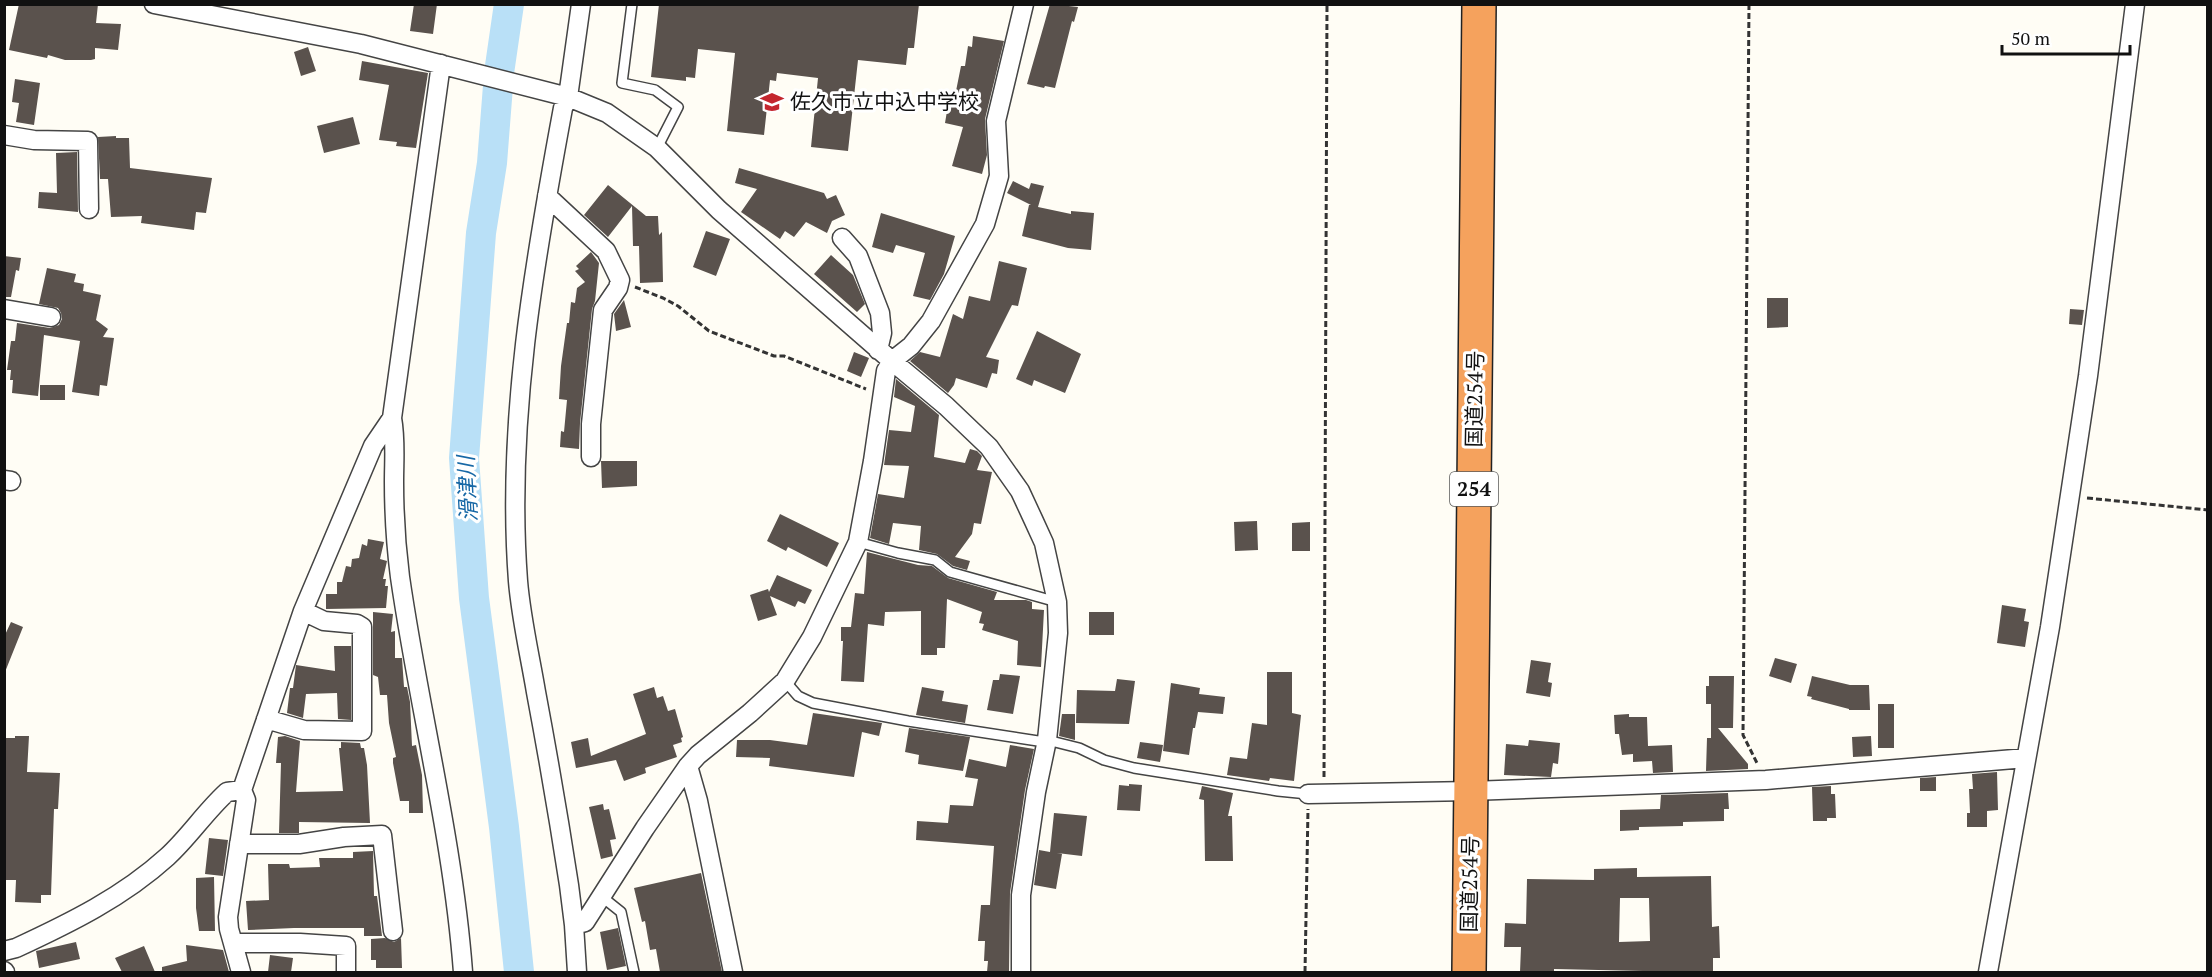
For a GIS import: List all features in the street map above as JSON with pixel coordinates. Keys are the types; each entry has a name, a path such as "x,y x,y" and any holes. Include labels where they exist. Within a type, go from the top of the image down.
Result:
{"highway":[{"name":"国道254号","path":"1469,972 1479,4"}],"street":[{"path":"154,4 361,44 565,96 607,113 657,147 720,210 989,447 1020,491 1044,543 1057,602 1058,633 1047,740 1036,792 1022,895 1021,972"},
{"path":"577,972 574,925 555,798 518,583 514,499 516,431 529,318 547,195 580,4"},
{"path":"885,356 911,346 931,321 985,224 999,176 996,120 1023,4"},
{"path":"1988,972 2050,627 2088,376 2135,4"},
{"path":"442,64 392,418 395,435 394,510 411,650 448,842 463,972"},
{"path":"4,135 34,140 88,141 89,209"},
{"path":"547,195 606,251 620,280 618,288 603,310 591,424 591,458"},
{"path":"574,925 585,922 698,754 750,713 785,681 812,637 858,542 886,371 880,313 858,256 842,238"},
{"path":"4,309 51,317"},
{"path":"241,972 228,917 246,800 242,790 303,611 373,446 392,418"},
{"path":"266,719 304,730 362,731 362,627 357,624 324,621 303,611"},
{"path":"1316,794 1471,791 1766,780 2025,758"},
{"path":"688,766 698,801 733,972"},
{"path":"4,951 16,948 89,913 126,888 167,857 227,792 242,790"},
{"path":"239,844 299,844 344,837 382,835 393,931"},
{"path":"233,943 346,946 346,972"}],"lane":[{"path":"632,4 622,83 655,90 678,107 657,147"},
{"path":"858,542 935,560 950,572 1057,602"},
{"path":"785,681 798,696 813,704 1038,741 1047,740 1079,748 1104,760 1134,768 1278,791 1316,794"},
{"path":"601,896 621,912 634,972"}],"path":[{"path":"1305,972 1316,794 1327,4"},
{"path":"1749,4 1743,735 1766,780"},
{"path":"620,280 678,306 709,331 774,356 784,356 873,393 881,394"},
{"path":"2069,496 2208,510"}],"building":[{"path":"19,4 98,4 96,23 121,24 118,50 95,48 95,59 65,60 48,55 47,58 9,50"},
{"path":"414,4 437,4 433,34 410,31"},
{"path":"659,4 919,4 914,48 908,48 906,65 858,60 848,151 811,147 818,78 777,73 776,81 770,80 764,135 727,131 735,53 698,49 695,78 686,77 686,81 651,77"},
{"path":"1050,4 1078,7 1074,22 1072,21 1055,88 1045,86 1044,88 1027,84"},
{"path":"973,36 1004,41 985,119 987,155 982,174 952,166 963,127 945,123 948,105 953,106 961,66 965,66 968,46 972,47"},
{"path":"308,47 316,71 301,76 294,52"},
{"path":"362,61 428,73 416,148 396,146 397,142 379,140 389,85 359,80"},
{"path":"15,79 40,83 34,125 16,122 19,103 12,102"},
{"path":"353,117 360,144 324,153 317,126"},
{"path":"116,136 116,138 129,138 130,168 212,178 206,213 196,212 194,230 141,223 142,216 111,217 108,179 100,179 98,137"},
{"path":"77,152 78,212 38,208 39,192 57,193 56,153"},
{"path":"739,168 824,193 827,199 836,195 845,215 832,221 827,233 806,222 794,237 785,231 780,239 741,212 757,189 735,183"},
{"path":"1013,181 1029,189 1031,183 1044,186 1038,207 1071,214 1071,211 1094,213 1091,250 1068,248 1022,236 1029,205 1031,205 1007,193"},
{"path":"608,185 646,216 658,216 659,235 662,232 663,282 640,283 639,246 633,246 632,206 608,237 584,215"},
{"path":"881,213 955,236 944,274 930,300 913,296 925,253 896,245 893,253 872,247"},
{"path":"706,231 730,239 716,276 693,267"},
{"path":"591,252 599,263 592,309 579,449 560,447 567,400 559,399 567,323 569,323 571,302 575,303 577,288 585,282 575,271 579,269 576,266"},
{"path":"831,255 853,275 865,304 857,312 814,274"},
{"path":"4,256 21,258 19,271 16,270 11,297 4,297"},
{"path":"999,261 1027,268 1018,306 1012,305 986,357 999,360 997,374 992,373 987,388 956,378 948,393 910,361 920,352 940,357 953,314 963,319 969,296 990,301"},
{"path":"47,268 76,274 74,282 84,284 83,291 101,295 96,320 108,329 103,337 114,338 107,386 100,385 99,396 72,392 80,341 44,335 38,396 12,393 11,370 7,370 11,341 15,341 17,323 50,328 59,325 62,319 58,308 39,304"},
{"path":"1767,298 1788,298 1788,327 1767,328"},
{"path":"624,300 631,327 616,331 614,314"},
{"path":"2070,309 2084,310 2082,325 2069,324"},
{"path":"1037,331 1081,354 1065,393 1034,380 1032,386 1016,379"},
{"path":"854,352 869,358 861,377 847,371"},
{"path":"896,379 939,415 934,457 965,463 970,449 982,456 977,470 992,472 981,524 974,523 972,534 955,557 970,561 967,570 953,566 937,554 919,550 921,526 893,523 889,544 870,538 878,494 904,498 909,466 884,465 889,430 911,432 915,406 894,397"},
{"path":"40,385 65,385 65,400 40,400"},
{"path":"601,461 637,461 637,486 602,488"},
{"path":"780,514 839,543 827,567 788,547 786,551 767,541"},
{"path":"1257,521 1258,550 1235,551 1234,522"},
{"path":"1310,522 1310,551 1292,551 1292,523"},
{"path":"368,539 384,542 380,559 387,561 383,579 386,579 385,586 388,586 386,608 326,609 326,594 337,594 337,582 342,582 346,566 351,567 352,559 359,558 362,544 367,546"},
{"path":"867,552 918,565 932,566 948,578 997,592 994,600 1032,602 1032,609 1044,610 1041,667 1017,665 1018,641 982,630 984,624 979,623 982,612 947,599 945,648 937,648 937,655 921,655 921,611 885,612 884,626 868,624 864,682 841,681 843,641 841,641 841,627 851,627 855,593 864,594"},
{"path":"777,575 812,590 805,604 798,601 795,607 770,596 777,615 758,621 750,595 768,589 769,592"},
{"path":"2002,605 2026,609 2024,621 2029,622 2025,647 1997,643"},
{"path":"373,612 393,614 391,632 395,631 395,658 402,658 404,687 407,687 410,702 412,746 416,745 422,775 423,813 409,813 409,801 400,801 393,763 393,758 396,757 389,723 387,695 380,695 378,677 373,675"},
{"path":"1089,612 1114,612 1114,635 1089,635"},
{"path":"11,622 23,627 5,672 4,637"},
{"path":"334,646 351,646 351,720 338,719 337,693 306,694 303,718 287,713 296,665 335,671"},
{"path":"1775,658 1797,664 1791,683 1769,676"},
{"path":"1531,660 1551,663 1548,682 1552,683 1550,697 1526,693"},
{"path":"1267,672 1292,672 1292,713 1301,715 1294,781 1270,778 1269,781 1227,775 1230,757 1247,759 1252,723 1267,725"},
{"path":"1000,674 1020,676 1013,714 987,710 993,680 999,680"},
{"path":"1709,676 1734,676 1733,728 1718,728 1748,764 1748,769 1706,771 1707,738 1711,738 1711,704 1706,704 1706,686 1709,686"},
{"path":"1812,676 1850,685 1869,685 1870,710 1849,710 1811,699 1812,697 1807,696"},
{"path":"1117,679 1135,681 1129,724 1076,723 1077,690 1115,691"},
{"path":"1171,683 1200,688 1199,694 1225,697 1223,714 1198,712 1189,755 1163,751"},
{"path":"654,687 657,698 663,696 668,711 675,709 683,737 682,742 673,745 677,757 645,768 646,773 624,781 616,760 576,768 571,742 588,738 591,756 646,734 633,694"},
{"path":"922,687 944,691 942,701 968,705 965,723 916,715"},
{"path":"1878,704 1894,704 1894,748 1878,748"},
{"path":"813,713 882,723 879,736 862,732 854,777 769,766 770,758 736,757 737,740 770,740 807,745"},
{"path":"1062,714 1075,714 1075,740 1059,736"},
{"path":"1629,714 1629,717 1647,717 1648,746 1672,745 1673,772 1653,773 1652,761 1633,762 1633,754 1622,755 1619,734 1615,734 1614,715"},
{"path":"909,728 970,737 963,771 918,764 919,755 905,752"},
{"path":"15,736 29,736 27,772 60,773 58,809 54,809 51,895 41,895 41,903 15,902 16,880 4,880 4,738 15,738"},
{"path":"285,736 300,741 296,792 343,791 339,748 341,748 341,742 360,743 361,748 364,748 367,765 370,823 299,822 299,833 279,833 281,763 276,763 278,737"},
{"path":"1871,736 1872,756 1853,757 1852,737"},
{"path":"1529,740 1560,743 1558,764 1553,763 1551,777 1504,775 1506,744 1528,746"},
{"path":"1140,742 1163,745 1160,762 1137,758"},
{"path":"1010,745 1034,749 1025,790 1010,893 1009,972 987,972 988,961 984,961 985,941 978,941 981,905 990,905 994,846 916,840 917,821 948,823 950,805 973,806 978,779 965,777 969,759 1006,767"},
{"path":"1997,772 1998,810 1987,811 1987,827 1967,827 1967,813 1970,813 1969,789 1973,789 1972,774"},
{"path":"1936,777 1936,791 1920,791 1920,778"},
{"path":"1129,784 1142,785 1140,811 1117,810 1119,785 1129,786"},
{"path":"1202,786 1233,793 1228,816 1232,816 1233,861 1205,861 1204,800 1199,799"},
{"path":"1831,786 1831,794 1835,794 1836,818 1827,818 1827,821 1813,821 1812,787"},
{"path":"1728,793 1729,809 1724,809 1724,821 1683,822 1683,826 1639,827 1639,830 1620,831 1620,810 1660,809 1661,795"},
{"path":"603,804 604,810 609,809 616,839 610,840 613,856 601,859 589,807"},
{"path":"1054,813 1087,816 1082,856 1057,853 1062,854 1056,889 1034,885 1039,850 1050,852"},
{"path":"209,838 228,840 223,876 205,874"},
{"path":"373,851 374,896 377,896 382,936 364,936 364,928 248,930 246,901 269,900 268,864 289,864 290,868 320,867 319,858 353,858 353,852"},
{"path":"1637,868 1637,877 1711,876 1712,927 1719,926 1720,958 1713,958 1713,972 1554,969 1554,972 1520,972 1521,947 1504,947 1505,923 1526,924 1527,879 1594,880 1594,869","holes":["1620,898 1649,898 1650,941 1619,942"]},
{"path":"701,873 722,972 660,972 656,949 650,950 645,921 642,922 634,888"},
{"path":"214,877 215,931 199,931 196,878"},
{"path":"618,928 626,966 607,970 600,932"},
{"path":"385,938 394,942 401,938 402,968 376,968 376,960 371,960 371,939"},
{"path":"76,942 80,959 39,968 36,951"},
{"path":"186,945 223,950 229,972 162,972 162,967 187,961"},
{"path":"144,946 155,972 122,972 115,958"},
{"path":"270,955 293,958 291,972 268,972"}],"waterway":[{"name":"滑津川","path":"509,4 499,73 492,163 481,233 464,458 474,598 504,827 519,972"}],"place":[{"name":"佐久市立中込中学校","path":"772,102"}]}
